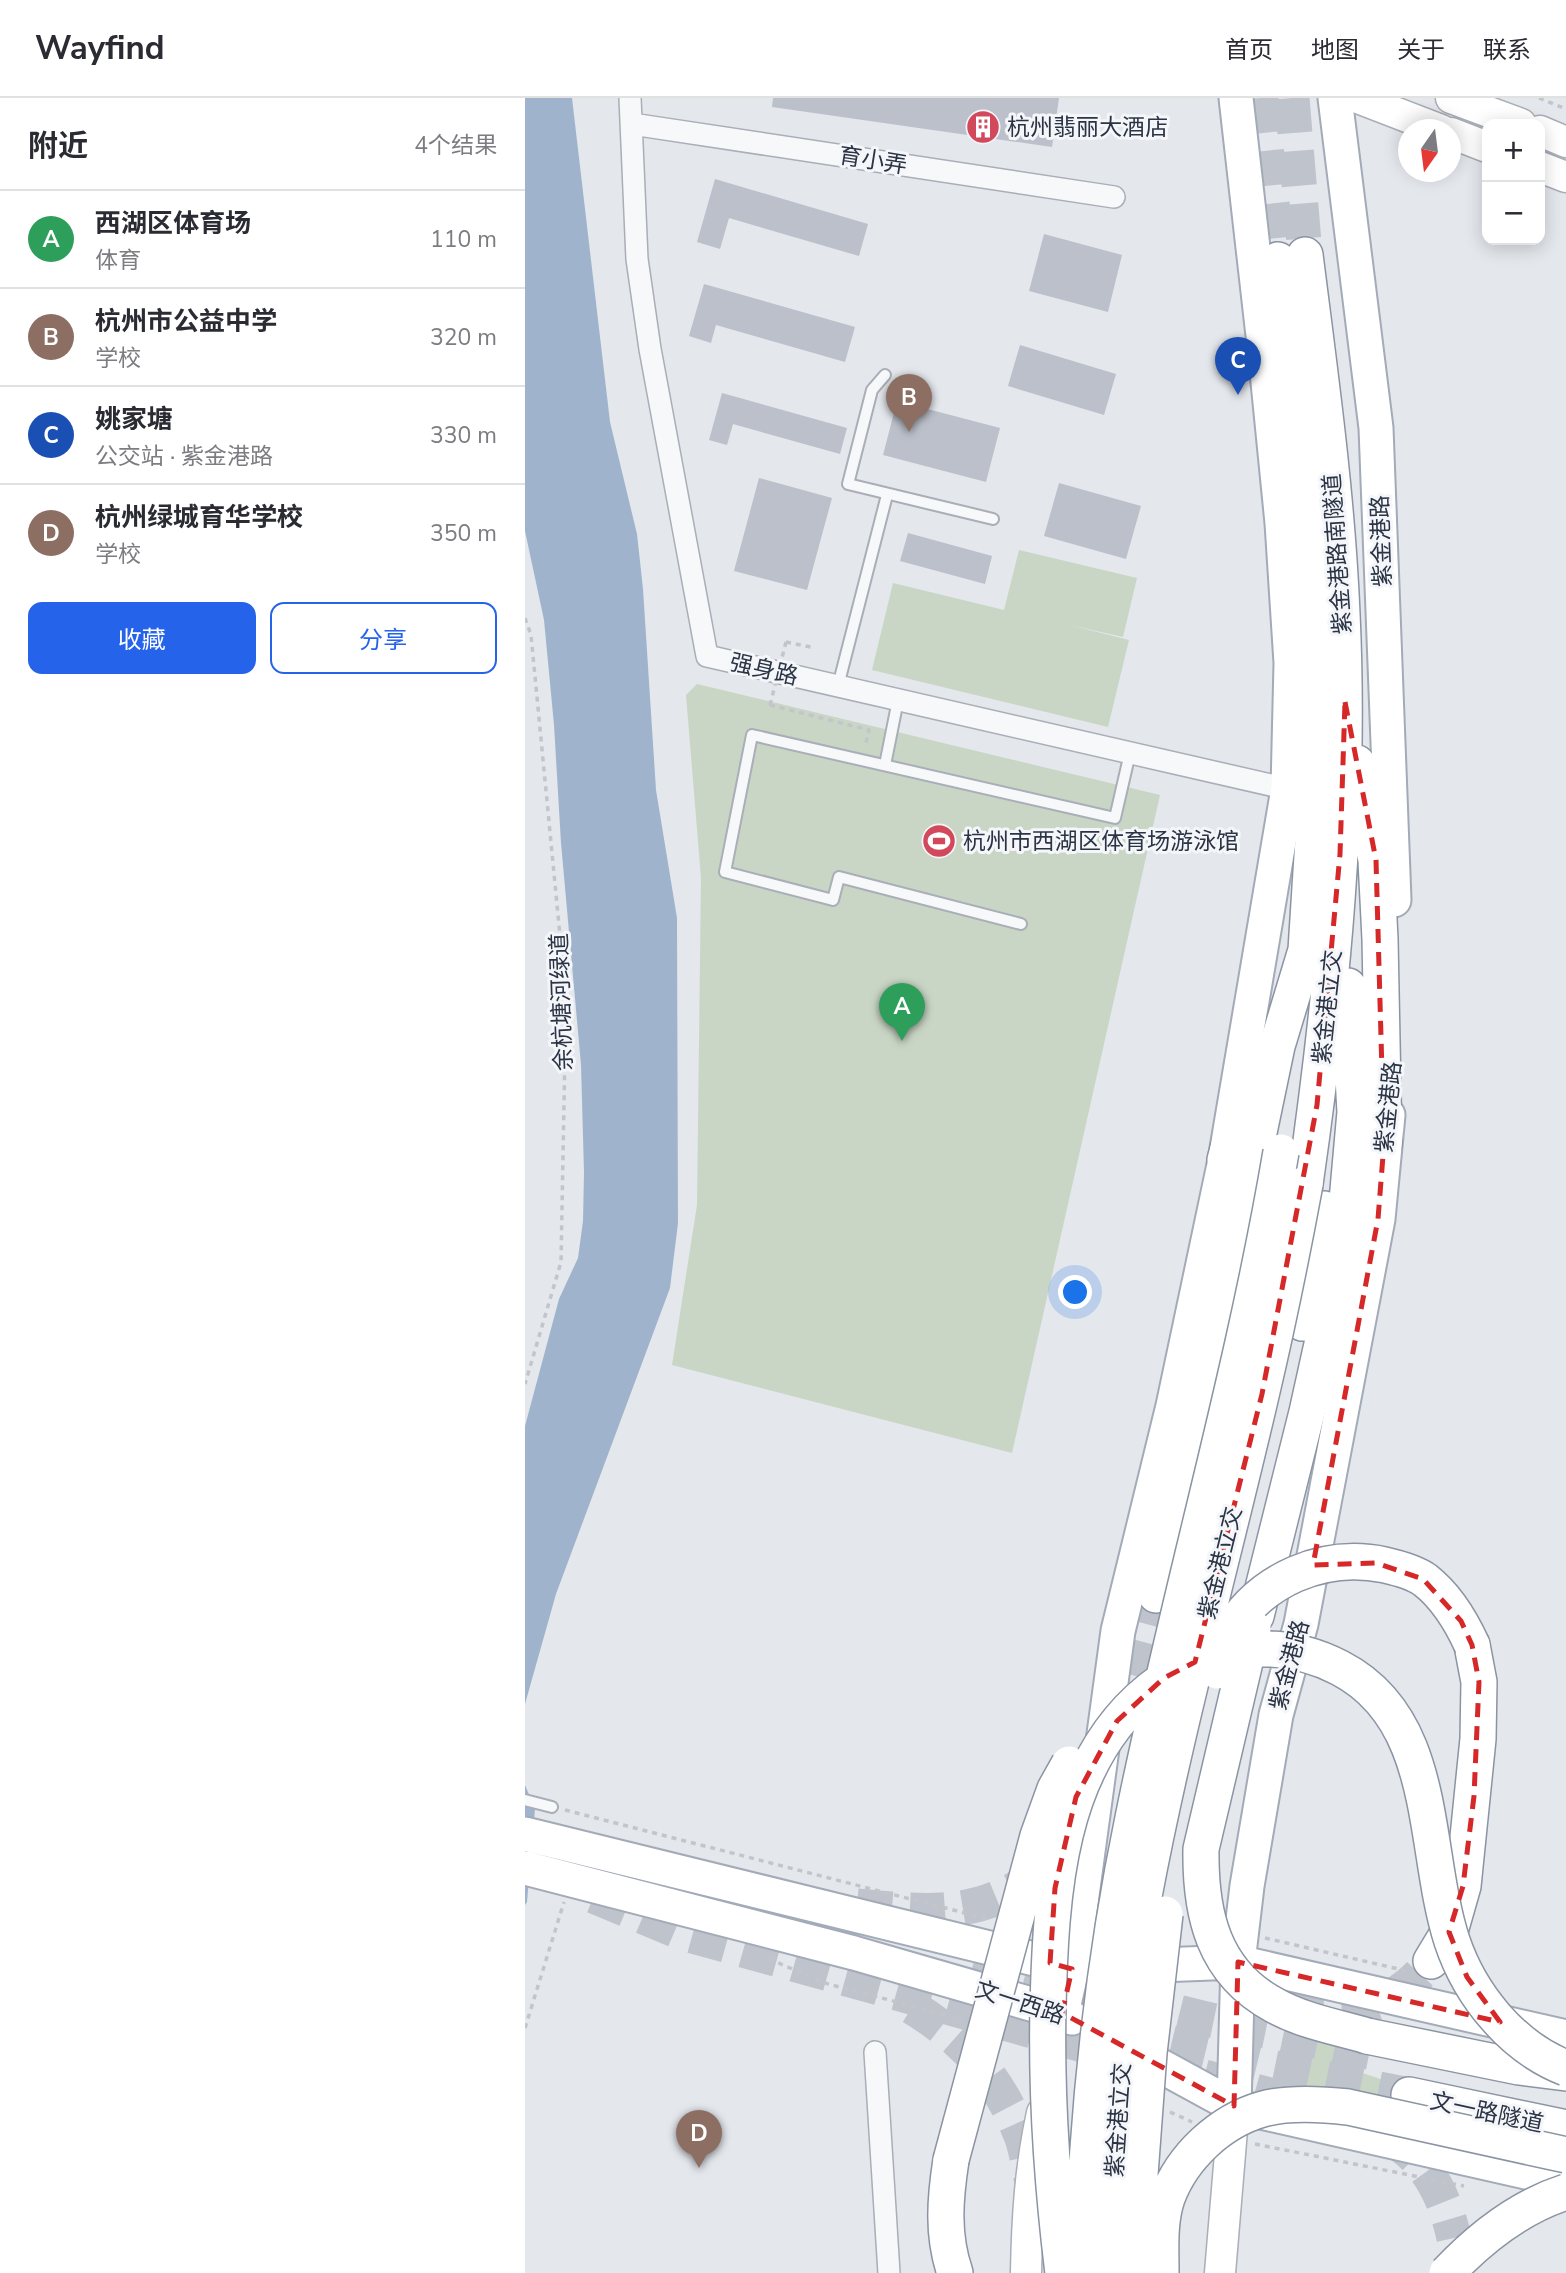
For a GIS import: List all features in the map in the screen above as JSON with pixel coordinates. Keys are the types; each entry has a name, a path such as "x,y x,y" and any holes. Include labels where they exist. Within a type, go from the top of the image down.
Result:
{"highway":[{"name":"紫金港路南隧道","path":"1291,258 1337,518 1345,702 1327,847 1310,543 1291,258"},
{"path":"1345,702 1376,860 1384,1143"},
{"path":"955,2273 945,2235 945,2200 951,2160 1048,1805 1074,1755 1161,1640 1173,1618 1170,1589 1223,1306 1277,1046 1306,950 1327,847"},
{"path":"1135,2273 1148,2065 1164,1923 1178,1846 1213,1682 1286,1399 1325,1201 1355,1112 1347,1001 1351,939 1327,847"},
{"path":"1225,1160 1327,847"},
{"name":"紫金港立交","path":"1109,2273 1120,2089 1130,1992 1144,1898 1182,1712 1283,1303 1325,1201 1327,847"},
{"name":"紫金港立交","path":"1081,2273 1095,2076 1109,1949 1170,1589 1251,1310 1281,1152 1306,950"},
{"path":"1325,1201 1338,1272 1307,1412 1201,1849 1202,1884 1209,1927 1222,1956 1233,1972 1249,1989 1287,2011 1367,2036 1519,2067 1566,2073"},
{"path":"1227,1636 1258,1598 1286,1578 1321,1564 1348,1560 1397,1568 1423,1579 1461,1621 1472,1645 1479,1682 1478,1739 1463,1886 1451,1928 1431,1961"},
{"path":"1063,2273 1049,2126 1047,2053 1052,1928 1061,1855 1076,1797 1101,1744 1117,1721 1164,1678 1200,1659 1219,1653 1257,1649 1285,1650 1313,1656 1352,1674 1387,1706 1415,1758 1451,1938 1467,1977 1505,2028 1528,2048 1566,2068"},
{"name":"文一路隧道","path":"1566,2095 1411,2078 1566,2128"},
{"path":"1161,2273 1162,2225 1166,2200 1180,2169 1198,2150 1233,2122 1265,2109 1324,2104 1348,2106 1566,2155"},
{"path":"1449,2273 1472,2247 1520,2211 1566,2192"},
{"path":"1449,2273 1454,2238"}],"main road":[{"path":"1026,2273 1032,2162 1072,1969 1118,1631 1173,1406 1225,1160 1288,789 1291,663 1282,523 1236,98"},
{"name":"紫金港路","path":"1234,2106 1238,1962 1247,1886 1276,1715 1301,1624 1378,1219 1384,1143 1393,1084 1396,968 1376,428 1335,98"},
{"path":"1358,98 1412,119"},
{"path":"1451,98 1508,119"},
{"path":"1545,133 1566,142"},
{"path":"1461,137 1482,145"},
{"path":"1545,169 1566,177"},
{"name":"文一西路","path":"525,1834 1072,1969 1238,1962 1566,2037"},
{"name":"文一西路","path":"534,1870 854,1953 1062,2013 1234,2106 1566,2180"},
{"path":"1220,2273 1234,2106"}],"street":[{"name":"强身路","path":"630,98 637,259 650,349 707,656 1288,789"},
{"name":"育小弄","path":"632,124 1114,197"},
{"path":"876,2052 889,2273"}],"lane":[{"path":"885,375 872,390 848,484 993,519"},
{"path":"838,686 887,495"},
{"path":"885,765 898,700"},
{"path":"1021,924 839,877 833,900 725,872 752,735 1115,818 1130,753"},
{"path":"525,1800 552,1807"}],"path":[{"path":"1539,98 1566,108"},
{"name":"余杭塘河绿道","path":"525,618 531,635 566,998 561,1262 525,1384"},
{"path":"815,648 786,642 770,705 869,730 862,760"},
{"path":"525,2028 564,1900"}],"highlighted area":[{"path":"1345,702 1376,860 1384,1143 1378,1219 1313,1565 1376,1563 1423,1579 1461,1621 1472,1645 1479,1682 1474,1796 1463,1886 1449,1932 1467,1977 1500,2022 1238,1962 1234,2106 1062,2013 1072,1969 1050,1963 1055,1888 1076,1797 1117,1721 1164,1678 1195,1662 1262,1394 1317,1105 1340,854"}],"green space":[{"path":"1019,550 1137,578 1123,637 1070,625 1129,640 1108,727 872,670 893,583 1004,610"},
{"path":"697,684 1160,795 1012,1453 672,1365 697,1205 701,878 686,695"},
{"path":"1293,2019 1358,2048 1337,2053 1336,2061 1344,2066 1386,2082 1402,2092 1566,2147 1289,2087"}],"water":[{"path":"525,98 572,98 610,422 637,534 656,790 677,918 678,1223 670,1288 556,1594 525,1704 525,1426 559,1299 578,1258 583,1221 584,1172 581,1065 561,843 554,725 544,620 525,531"},
{"path":"525,1785 535,1809 525,1905"}],"building":[{"name":"杭州翡丽大酒店","path":"773,98 1059,98 1052,147 772,107"},
{"path":"715,179 868,224 859,256 729,218 720,249 697,242"},
{"path":"1044,234 1122,255 1108,312 1029,291"},
{"path":"704,284 855,327 845,362 716,325 711,343 689,336"},
{"path":"1020,345 1116,374 1104,415 1008,386"},
{"path":"722,393 847,428 840,454 733,424 727,445 709,440"},
{"path":"897,401 1000,428 986,482 883,455"},
{"path":"759,478 832,498 807,590 734,571"},
{"path":"1059,483 1141,506 1126,559 1044,536"},
{"path":"908,533 992,556 985,584 900,561"}],"tunnel":[{"path":"1261,98 1278,260"},
{"path":"1292,98 1305,255"},
{"path":"1121,1727 1156,1595"},
{"path":"857,1906 932,1910 977,1905 1021,1885 1042,1869"},
{"path":"594,1896 682,1933 1126,2057"},
{"path":"974,1961 1206,2019 1383,2055"},
{"path":"1289,2010 1336,2011 1382,2001 1408,1985 1431,1961"},
{"path":"912,2007 949,2033 991,2079 1003,2097 1022,2138 1033,2186"},
{"path":"1120,2031 1262,2065 1409,2095"},
{"path":"1204,2077 1306,2105"},
{"path":"1387,2137 1413,2155 1432,2179 1445,2207 1454,2238"}],"place":[{"name":"杭州翡丽大酒店","path":"983,127"},
{"name":"姚家塘","path":"1238,395"},
{"name":"杭州市公益中学","path":"909,432"},
{"name":"杭州市西湖区体育场游泳馆","path":"939,841"},
{"name":"西湖区体育场","path":"902,1041"},
{"name":"杭州绿城育华学校","path":"699,2168"}]}
